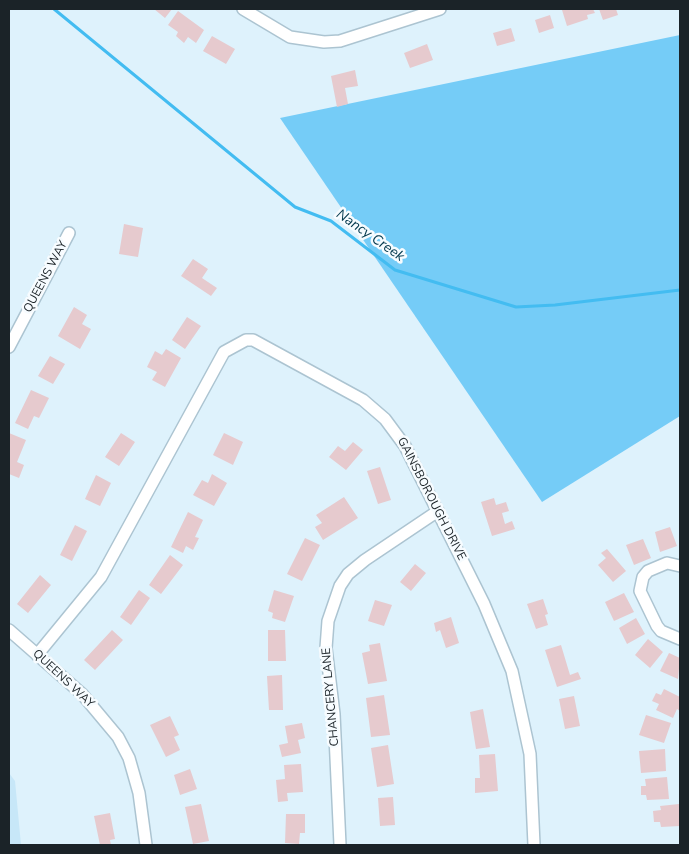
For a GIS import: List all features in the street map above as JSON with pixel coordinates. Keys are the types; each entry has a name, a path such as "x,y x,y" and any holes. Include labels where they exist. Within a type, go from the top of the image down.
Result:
{"street":[{"path":"243,9 290,37 324,42 340,41 440,9"},
{"name":"QUEENS WAY","path":"9,348 69,233"},
{"name":"GAINSBOROUGH DRIVE","path":"38,655 100,577 224,352 246,340 253,340 363,400 386,419 405,446 484,604 512,671 530,754 534,845"},
{"name":"CHANCERY LANE","path":"340,845 334,714 326,648 328,621 334,598 340,586 358,565 438,510"},
{"path":"680,566 667,564 648,571 643,577 640,591 661,631 680,637"},
{"name":"QUEENS WAY","path":"9,630 82,694 118,737 129,758 139,793 146,845"}],"shaded area":[{"path":"680,35 680,416 542,502 280,118"},
{"path":"9,773 15,781 21,845 9,845"}],"building":[{"path":"154,9 172,9 165,18"},
{"path":"593,9 595,13 587,15 588,19 567,26 562,10"},
{"path":"599,9 616,9 618,15 603,20"},
{"path":"178,11 204,30 196,43 188,37 184,43 176,36 178,32 168,25"},
{"path":"550,15 554,28 539,33 535,20"},
{"path":"511,28 515,41 497,46 493,33"},
{"path":"212,36 235,49 226,64 203,51"},
{"path":"427,44 433,60 410,68 404,53"},
{"path":"355,70 358,86 345,88 348,104 337,107 331,76"},
{"path":"124,224 143,228 138,257 119,254"},
{"path":"193,259 208,269 202,278 217,288 211,296 181,276"},
{"path":"74,307 87,315 82,324 91,329 80,349 58,336"},
{"path":"187,317 201,326 185,349 172,340"},
{"path":"166,349 181,358 165,387 152,380 157,372 147,367 155,351 162,355"},
{"path":"50,356 65,364 53,384 38,376"},
{"path":"31,390 49,398 39,418 34,416 28,429 15,423"},
{"path":"9,433 26,440 17,462 24,465 19,478 9,474"},
{"path":"121,433 135,442 119,466 105,457"},
{"path":"224,433 243,442 233,465 213,455"},
{"path":"353,442 363,450 346,470 329,457 338,446 345,451"},
{"path":"380,467 391,500 378,504 367,471"},
{"path":"212,474 227,483 214,506 193,495 202,480 208,483"},
{"path":"96,475 111,483 100,506 85,499"},
{"path":"344,497 358,518 323,540 315,527 322,523 316,515"},
{"path":"494,498 496,505 506,502 509,511 502,513 505,524 512,521 515,529 492,536 481,502"},
{"path":"188,512 203,520 195,537 199,538 193,550 186,546 183,553 171,547"},
{"path":"75,525 87,531 72,561 60,555"},
{"path":"670,527 677,546 660,552 655,532"},
{"path":"305,538 320,545 302,581 287,574"},
{"path":"643,539 651,558 634,565 626,545"},
{"path":"607,549 626,571 613,582 598,565 606,558 601,553"},
{"path":"170,555 183,565 161,594 149,585"},
{"path":"415,564 426,573 411,591 400,582"},
{"path":"40,575 51,585 28,613 17,604"},
{"path":"139,590 150,598 131,625 120,617"},
{"path":"274,590 294,596 285,622 272,618 273,613 268,611"},
{"path":"624,593 634,612 614,621 605,602"},
{"path":"543,599 548,614 545,615 548,625 536,629 527,604"},
{"path":"375,600 392,605 384,626 368,621"},
{"path":"451,617 459,643 446,648 440,630 436,632 434,623"},
{"path":"636,618 645,634 627,644 619,628"},
{"path":"112,630 123,640 95,670 84,660"},
{"path":"268,630 285,630 286,661 268,661"},
{"path":"648,639 663,652 650,668 635,655"},
{"path":"380,643 387,681 368,684 362,653 370,651 369,645"},
{"path":"561,645 570,675 578,672 581,679 557,687 545,650"},
{"path":"669,653 680,658 678,679 660,671"},
{"path":"282,675 283,710 269,710 267,676"},
{"path":"664,689 680,697 680,711 677,709 673,718 656,710 659,704 652,701 656,693 661,695"},
{"path":"384,695 390,735 371,737 366,698"},
{"path":"574,696 580,726 565,729 559,699"},
{"path":"483,709 490,747 476,749 470,712"},
{"path":"646,715 671,723 664,743 639,735"},
{"path":"170,716 179,735 174,737 180,750 166,757 150,725"},
{"path":"302,723 305,738 298,740 301,753 282,757 279,745 288,743 285,726"},
{"path":"388,745 394,784 377,787 371,748"},
{"path":"665,749 666,771 641,773 639,751"},
{"path":"495,754 498,791 475,793 475,778 480,778 479,755"},
{"path":"301,764 303,792 287,793 288,801 278,802 276,780 285,779 284,765"},
{"path":"190,769 197,789 180,795 174,775"},
{"path":"667,777 669,799 647,800 646,795 641,795 641,786 646,786 645,779"},
{"path":"393,797 395,825 380,826 378,798"},
{"path":"201,804 209,841 193,844 185,807"},
{"path":"679,804 680,826 661,827 660,822 654,822 653,811 661,810 660,806"},
{"path":"110,813 115,839 110,840 111,845 100,845 94,816"},
{"path":"286,814 305,814 305,833 300,833 299,844 285,843"}],"waterway":[{"name":"Nancy Creek","path":"54,9 295,207 331,221 395,270 516,307 555,305 680,290"}]}
